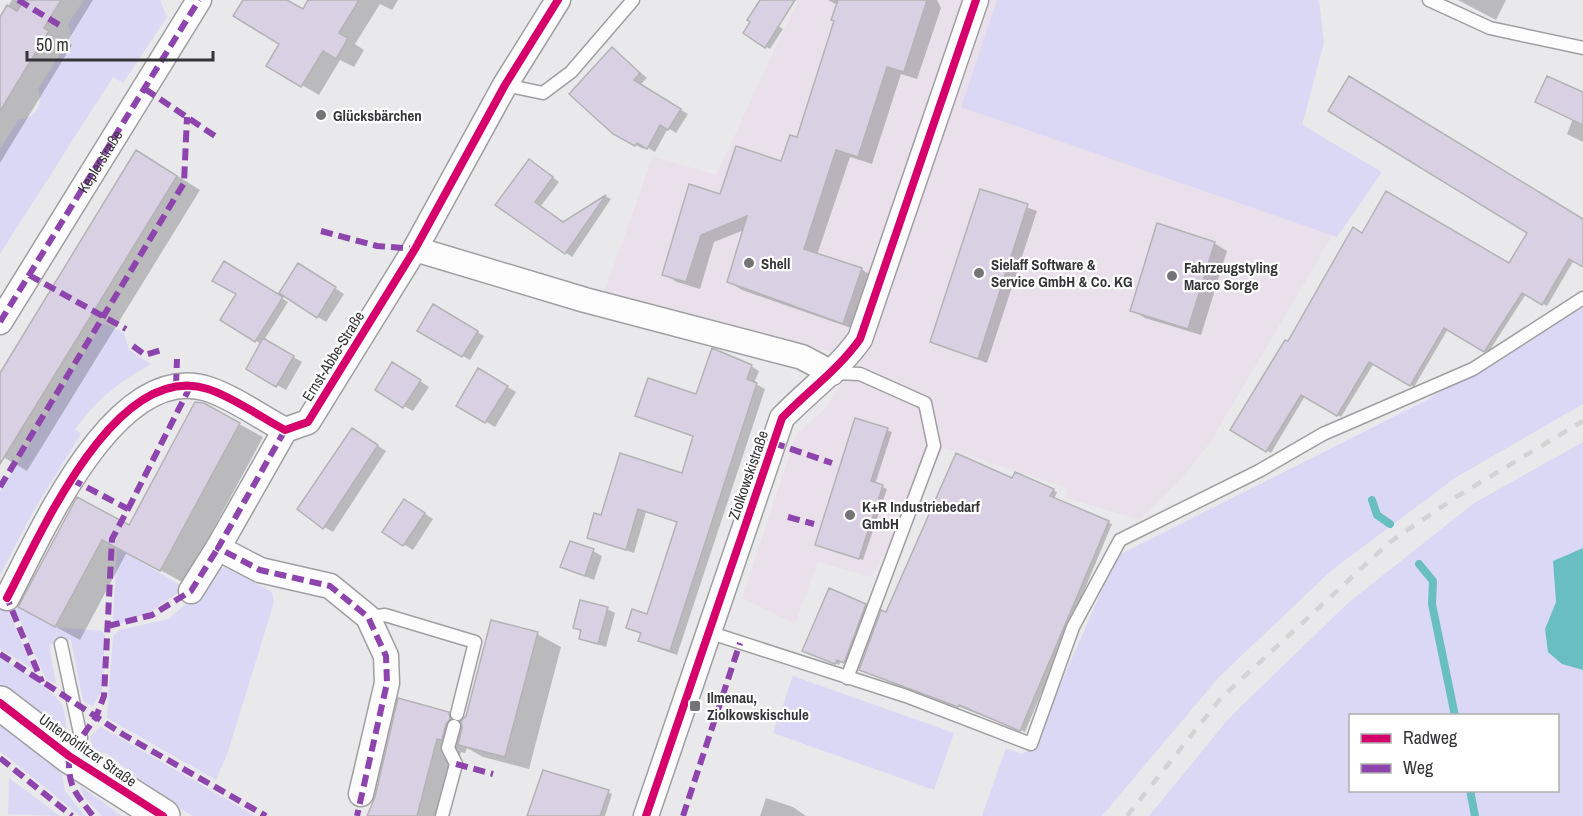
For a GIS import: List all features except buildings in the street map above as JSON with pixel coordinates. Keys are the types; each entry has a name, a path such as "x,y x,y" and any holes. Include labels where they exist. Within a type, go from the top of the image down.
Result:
{"street":[{"name":"Keplerstraße","path":"0,322 199,0"},
{"name":"Ernst-Abbe-Straße","path":"285,430 308,422 415,249 505,85 558,0"},
{"name":"Ziolkowskistraße","path":"646,816 782,418 807,391 832,373 860,339 976,0"},
{"path":"415,249 585,300 802,357 832,373"},
{"path":"7,598 71,479 112,426 131,408 157,391 176,386 208,389 285,430 191,591"},
{"path":"218,548 260,570 330,586 368,617 386,656 387,683 361,794"},
{"name":"Unterpörlitzer Straße","path":"0,703 69,756 163,816"}],"lane":[{"path":"505,85 543,93 571,72 633,0"},
{"path":"1429,0 1490,28 1583,48"},
{"path":"708,632 906,696 1030,744 1073,627 1120,540 1259,471 1323,434 1473,369 1583,298"},
{"path":"832,373 860,374 925,403 934,446 847,678"},
{"path":"368,617 385,615 475,642 448,748 456,764 442,816"},
{"path":"61,644 81,738 69,756"}],"shaded area":[{"path":"84,0 160,0 167,17 123,83 113,77 0,254 0,149 18,120 29,117 37,110 40,101 38,89 71,37 68,24"},
{"path":"798,0 1315,0 1301,122 1372,169 1211,441 1189,470 1140,520 1066,498 1068,488 945,448 871,577 818,562 795,624 742,598 796,435 825,408 859,359 604,293 653,156 716,175"},
{"path":"997,0 1319,0 1324,43 1302,125 1382,172 1337,237 961,107"},
{"path":"1583,302 1583,404 1455,478 1332,570 1219,677 1102,816 982,816 1006,748 1021,754 1032,749 1117,556 1427,400"},
{"path":"103,323 124,333 129,350 151,364 109,392 75,429 81,434 34,510 0,575 0,492"},
{"path":"1583,442 1583,548 1553,561 1556,602 1545,629 1583,670 1583,816 1149,816 1230,717 1348,603 1474,503"},
{"path":"117,548 185,588 150,612 117,625 113,619"},
{"path":"226,567 272,592 274,602 228,752 216,780 107,718 113,636 119,630 169,619 202,589 214,570"},
{"path":"0,592 33,669 0,649"},
{"path":"13,605 55,627 102,631 105,636 102,691 93,706 83,701 71,640 49,645 56,684 46,679"},
{"path":"0,657 26,673 59,701 64,711 67,737 0,686"},
{"path":"793,676 954,733 934,790 773,733"},
{"path":"0,721 61,768 65,791 85,816 80,816 0,751"},
{"path":"101,727 255,816 193,816 172,804 106,753 93,751 90,736"},
{"path":"9,778 60,816 8,814"},
{"path":"79,785 122,816 102,816 84,797"}],"water":[{"path":"1583,548 1583,670 1562,664 1548,652 1545,629 1556,602 1553,561"}],"waterway":[{"path":"1372,500 1377,515 1390,524"},
{"path":"1419,564 1433,581 1432,604 1455,714"},
{"path":"1470,792 1475,816"}],"railway":[{"path":"1127,816 1221,698 1390,542 1456,497 1583,421"}],"marked path":[{"path":"18,0 61,26"},
{"path":"0,322 199,0"},
{"path":"145,89 215,136"},
{"path":"0,487 184,183 187,117"},
{"path":"321,231 377,246 415,249 413,252"},
{"path":"29,275 126,329"},
{"path":"133,346 145,355 161,350"},
{"path":"176,386 177,359"},
{"path":"128,509 190,387"},
{"path":"285,430 218,548 260,570 330,586 368,617 386,656 387,683 357,816"},
{"path":"756,437 832,463"},
{"path":"71,479 128,509 112,539 104,696 96,717 81,738"},
{"path":"788,517 814,524"},
{"path":"108,626 152,615 191,591 218,548"},
{"path":"9,594 7,598 42,682"},
{"path":"683,816 740,643"},
{"path":"0,654 124,735 266,816"},
{"path":"69,756 71,783 93,816"},
{"path":"0,758 72,816"},
{"path":"456,764 493,774"}],"cycle path":[{"path":"7,598 39,535 85,459 112,426 142,400 174,387 208,389 237,402 285,430 308,422 415,249 505,85 558,0"},
{"path":"646,816 782,418 833,370 860,339 976,0"},
{"path":"0,703 69,756 163,816"}],"place":[{"name":"Glücksbärchen","path":"321,115"},
{"name":"Shell","path":"749,263"},
{"name":"Sielaff Software & Service GmbH & Co. KG","path":"979,273"},
{"name":"Fahrzeugstyling Marco Sorge","path":"1172,276"},
{"name":"K+R Industriebedarf GmbH","path":"850,515"},
{"name":"Ilmenau, Ziolkowskischule","path":"695,706"}]}
